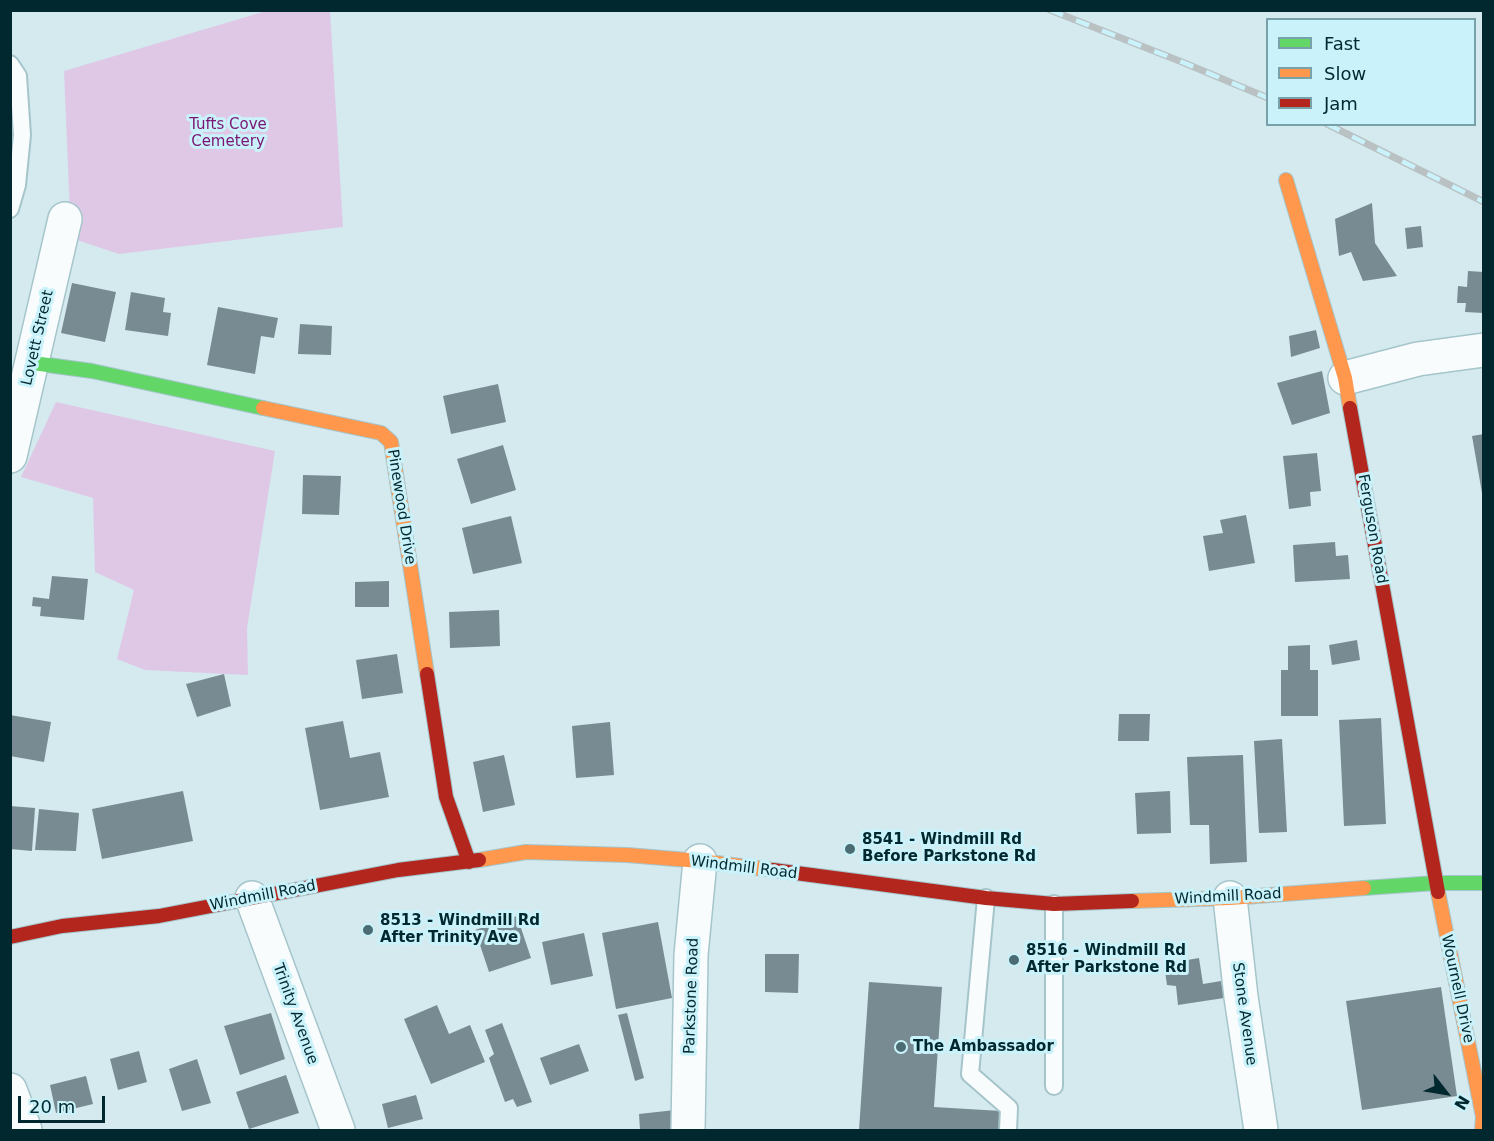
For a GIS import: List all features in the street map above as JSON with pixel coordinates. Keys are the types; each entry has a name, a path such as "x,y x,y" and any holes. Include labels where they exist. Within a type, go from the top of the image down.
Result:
{"street":[{"name":"Ferguson Road","path":"1286,180 1345,378 1436,883"},
{"name":"Lovett Street","path":"10,456 65,219"},
{"path":"1345,378 1418,359 1484,350"},
{"name":"Pinewood Drive","path":"33,363 92,372 381,433 391,442 446,797 469,862"},
{"name":"Windmill Road","path":"10,937 62,926 159,916 398,870 469,862 526,852 627,855 700,861 986,898 1054,904 1230,898 1436,883 1484,883"},
{"name":"Parkstone Road","path":"688,1131 691,955 700,861"},
{"name":"Wournell Drive","path":"1436,883 1483,1117 1482,1131"},
{"name":"Trinity Avenue","path":"252,898 338,1131"},
{"name":"Stone Avenue","path":"1230,898 1241,997 1261,1131"},
{"path":"10,1090 25,1131"}],"lane":[{"path":"10,64 18,76 22,135 17,185 10,209"},
{"path":"986,898 970,1074 1010,1108 1008,1131"},
{"path":"1054,904 1054,1086"}],"green space":[{"name":"Tufts Cove Cemetery","path":"266,11 330,11 343,227 119,254 71,238 64,71"},
{"path":"56,402 275,451 247,628 248,675 145,670 117,659 134,590 95,572 93,498 21,477"}],"building":[{"path":"1372,203 1375,243 1397,276 1363,281 1351,252 1339,256 1335,219"},
{"path":"1421,226 1423,247 1407,249 1405,228"},
{"path":"1468,271 1484,272 1484,313 1465,312 1466,303 1457,303 1458,286 1467,287"},
{"path":"72,283 116,292 105,342 61,333"},
{"path":"131,292 165,298 163,312 171,313 168,336 125,330"},
{"path":"218,307 278,318 274,338 261,336 255,374 207,365"},
{"path":"300,324 332,326 331,355 298,354"},
{"path":"1316,330 1320,348 1291,357 1289,336"},
{"path":"1322,371 1330,413 1292,425 1277,383"},
{"path":"498,384 506,422 451,434 443,396"},
{"path":"1484,434 1484,493 1482,493 1472,436"},
{"path":"503,445 516,490 471,504 457,459"},
{"path":"1317,453 1321,491 1310,492 1311,506 1289,509 1283,456"},
{"path":"303,475 341,476 339,515 302,514"},
{"path":"1246,515 1255,563 1209,571 1203,536 1223,533 1220,520"},
{"path":"511,516 522,563 473,574 462,528"},
{"path":"1335,542 1336,556 1348,555 1350,579 1295,582 1293,545"},
{"path":"52,576 88,579 84,620 40,616 41,607 32,606 33,597 49,599"},
{"path":"389,581 389,607 355,607 355,582"},
{"path":"499,610 500,646 450,648 449,612"},
{"path":"1357,640 1360,660 1332,665 1329,645"},
{"path":"1310,645 1310,670 1318,670 1318,716 1281,716 1281,670 1288,670 1288,646"},
{"path":"397,654 403,693 362,699 356,660"},
{"path":"224,674 231,706 197,717 186,684"},
{"path":"1119,714 1150,714 1149,741 1118,741"},
{"path":"10,715 51,722 44,762 10,756"},
{"path":"1381,718 1386,824 1344,826 1339,720"},
{"path":"343,721 350,758 380,752 389,797 320,810 305,728"},
{"path":"610,722 614,775 576,778 572,726"},
{"path":"1282,739 1287,832 1259,833 1254,741"},
{"path":"504,755 515,805 483,812 473,762"},
{"path":"1243,755 1247,862 1210,864 1209,825 1190,825 1187,757"},
{"path":"183,791 193,841 102,859 92,809"},
{"path":"1170,791 1171,833 1137,834 1135,793"},
{"path":"10,806 35,808 32,851 10,849"},
{"path":"39,809 79,813 76,851 35,850"},
{"path":"517,916 531,958 489,972 475,930"},
{"path":"658,922 672,998 616,1009 602,933"},
{"path":"584,933 593,976 551,985 542,942"},
{"path":"765,954 799,954 798,993 765,992"},
{"path":"1199,958 1203,984 1221,981 1224,998 1178,1005 1176,986 1167,985 1164,964"},
{"name":"The Ambassador","path":"869,982 942,987 934,1107 1001,1111 1000,1130 859,1130"},
{"path":"1441,987 1457,1096 1362,1110 1346,1001"},
{"path":"437,1005 449,1034 470,1025 485,1062 431,1084 404,1019"},
{"path":"271,1013 285,1059 240,1075 224,1026"},
{"path":"627,1013 644,1078 635,1081 618,1015"},
{"path":"502,1023 532,1102 517,1107 513,1099 505,1102 489,1058 494,1054 485,1030"},
{"path":"579,1044 589,1071 550,1085 540,1058"},
{"path":"139,1051 147,1082 118,1090 110,1059"},
{"path":"197,1059 211,1103 182,1111 169,1069"},
{"path":"286,1075 299,1113 249,1129 236,1092"},
{"path":"86,1076 93,1104 56,1113 50,1085"},
{"path":"416,1095 423,1119 388,1128 382,1104"},
{"path":"675,1110 677,1130 640,1130 639,1114"}],"railway":[{"path":"1050,10 1266,97"},
{"path":"1331,126 1484,202"}],"traffic: fast":[{"path":"33,363 92,371 263,408"},
{"path":"1364,888 1436,883 1484,883"}],"traffic: slow":[{"path":"1286,180 1345,378 1350,408"},
{"path":"263,408 381,433 391,442 427,674"},
{"path":"479,860 526,852 627,855 773,870"},
{"path":"1132,901 1230,898 1364,888"},
{"path":"1438,892 1483,1117 1482,1130"}],"traffic: jam":[{"path":"1350,408 1438,892"},
{"path":"427,674 446,797 469,862"},
{"path":"10,937 62,926 159,916 398,870 479,860"},
{"path":"773,870 986,898 1054,904 1132,901"}],"place":[{"name":"8541 - Windmill Rd Before Parkstone Rd","path":"850,849"},
{"name":"8513 - Windmill Rd After Trinity Ave","path":"368,930"},
{"name":"8516 - Windmill Rd After Parkstone Rd","path":"1014,960"},
{"name":"The Ambassador","path":"901,1047"}]}
